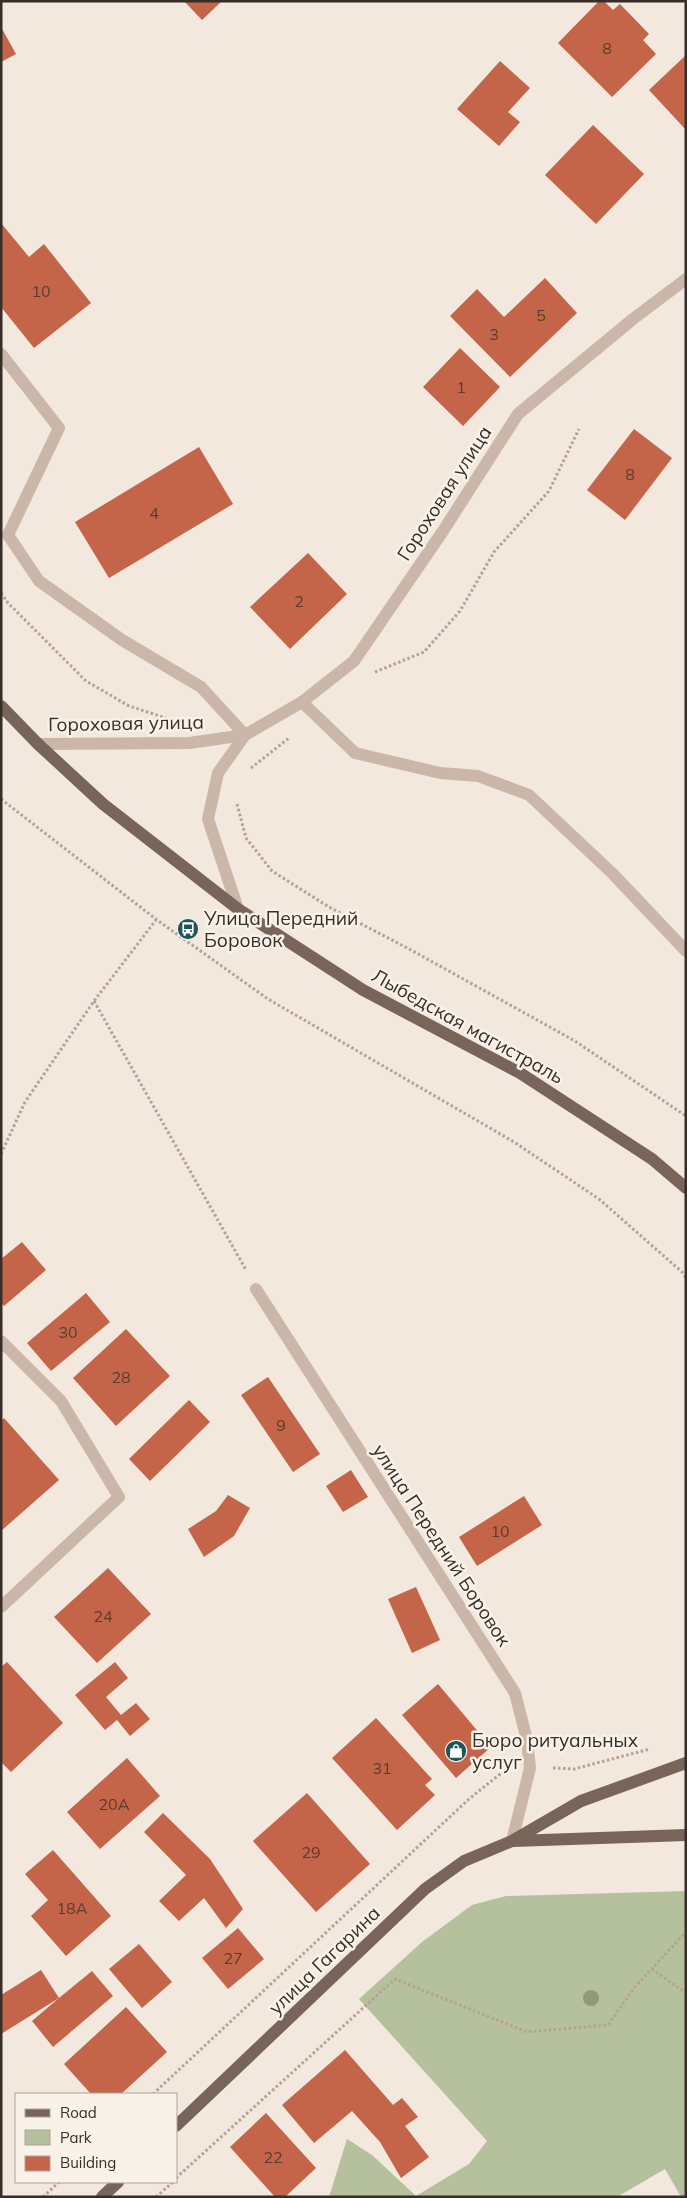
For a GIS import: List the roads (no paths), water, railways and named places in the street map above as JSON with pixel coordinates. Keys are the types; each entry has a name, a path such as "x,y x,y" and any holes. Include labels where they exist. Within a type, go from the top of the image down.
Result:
{"main road":[{"name":"Лыбедская магистраль","path":"4,712 103,804 238,909 364,990 520,1073 652,1159 686,1188"},
{"name":"улица Гагарина","path":"178,2124 425,1889 464,1861 512,1841 581,1801 686,1763"},
{"name":"улица Гагарина","path":"512,1841 686,1835"},
{"path":"102,2197 117,2183"}],"street":[{"name":"Гороховая улица","path":"38,744 189,742 245,735 302,702 354,661 443,531 518,414 633,319 686,279"},
{"path":"1,354 59,428 8,534 39,581 122,640 201,687 245,735"},
{"path":"302,702 355,753 440,773 478,776 529,795 612,873 686,951"},
{"name":"Гороховая улица","path":"238,909 208,819 218,773 245,735"},
{"name":"улица Передний Боровок","path":"256,1289 514,1693 527,1740 530,1768 512,1841"},
{"path":"1,1340 61,1401 119,1497 1,1607"}],"place":[{"name":"Улица Передний Боровок","path":"188,929"},
{"name":"Бюро ритуальных услуг","path":"456,1751"}]}
